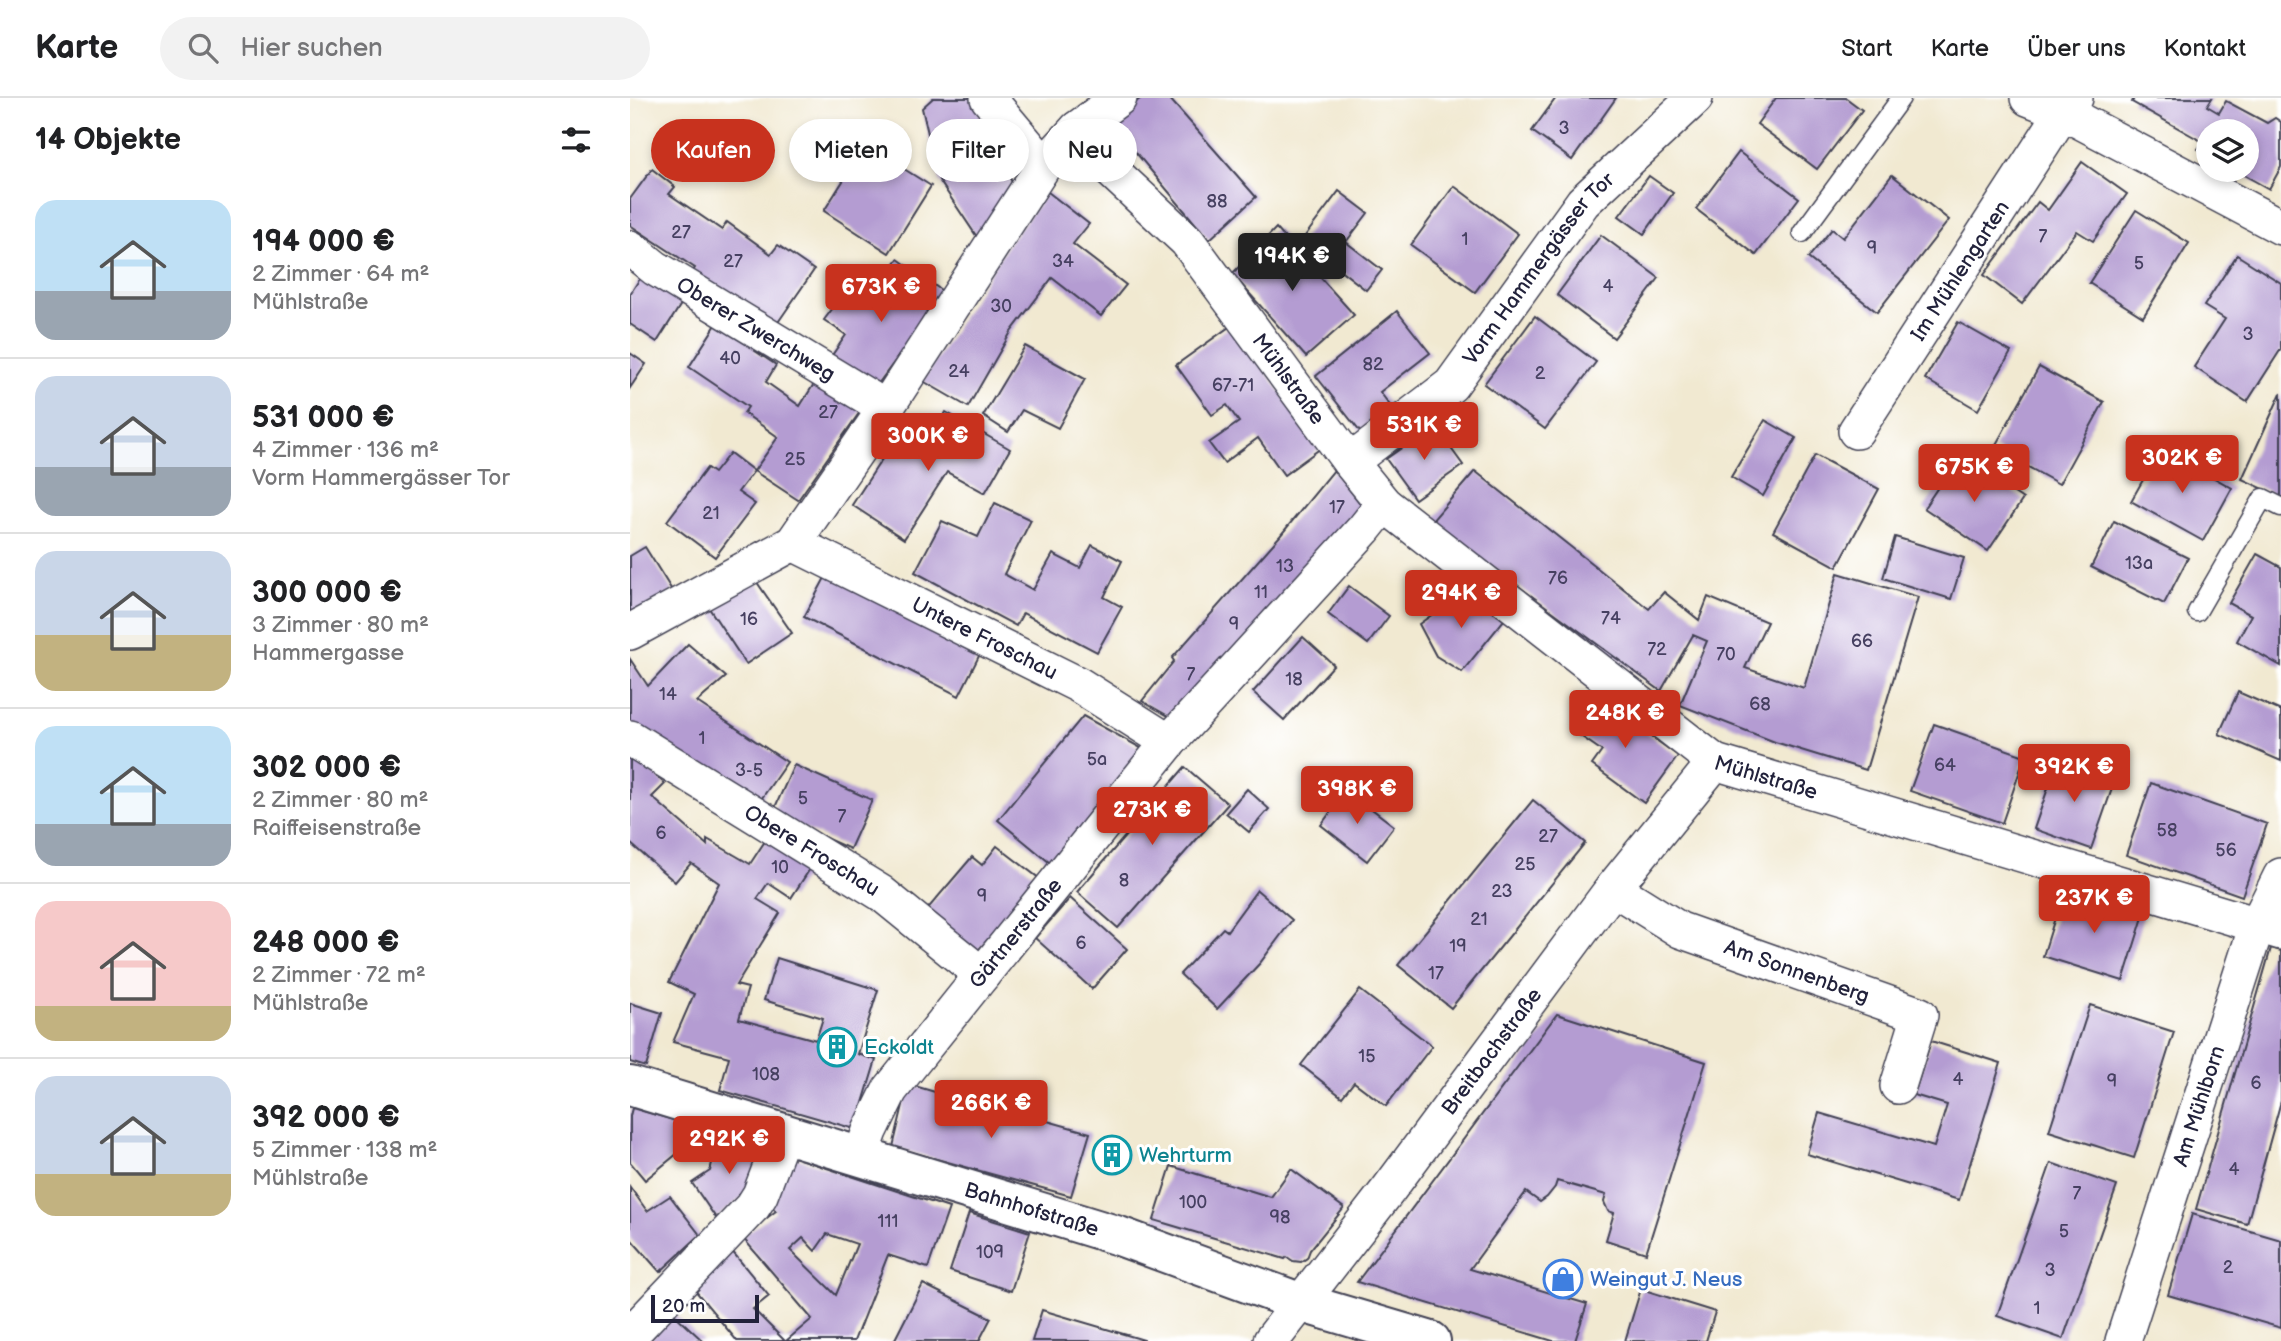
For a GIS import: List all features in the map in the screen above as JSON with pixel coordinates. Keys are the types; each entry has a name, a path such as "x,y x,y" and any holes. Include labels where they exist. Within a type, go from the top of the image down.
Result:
{"street":[{"path":"988,98 1043,164"},
{"path":"1091,119 1119,98"},
{"name":"Vorm Hammergässer Tor","path":"1350,462 1451,385 1583,202 1695,98"},
{"path":"2028,98 2069,105 2281,228"},
{"name":"Im Mühlengarten","path":"1856,431 2069,105"},
{"path":"630,632 793,543 886,408 1043,167"},
{"name":"Mühlstraße","path":"1124,182 1187,241 1384,504 1715,762 2269,928"},
{"name":"Oberer Zwerchweg","path":"630,248 655,268 886,408"},
{"name":"Gärtnerstraße","path":"861,1156 890,1090 982,975 1169,742 1384,504"},
{"name":"Untere Froschau","path":"793,543 1079,685 1169,742"},
{"name":"Obere Froschau","path":"630,738 881,893 982,975"},
{"name":"Breitbachstraße","path":"1271,1341 1390,1189 1613,888 1715,762"},
{"name":"Am Mühlborn","path":"2123,1341 2269,928 2281,876"},
{"name":"Am Sonnenberg","path":"1613,888 1680,930 1920,1015 1898,1086"},
{"name":"Bahnhofstraße","path":"630,1086 1119,1236 1300,1302 1431,1341"},
{"path":"630,1335 753,1206 760,1195 784,1132"}],"lane":[{"path":"1802,233 1901,98"},
{"path":"2197,612 2263,498 2281,507"}],"building":[{"path":"933,98 973,98 983,119 926,119 926,125 922,108"},
{"path":"1141,98 1169,98 1256,197 1209,240 1137,154 1137,119 1116,119"},
{"path":"1556,98 1616,98 1572,160 1532,131"},
{"path":"1776,98 1846,98 1862,110 1817,169 1757,124"},
{"path":"2134,98 2212,98 2207,106 2219,113 2226,101 2267,123 2275,118 2281,122 2281,167 2269,189 2256,182 2259,182 2259,119 2196,119 2196,138 2132,102"},
{"path":"1739,152 1799,198 1756,255 1696,209"},
{"path":"2082,162 2127,194 2093,241 2077,231 2022,304 1984,275 2038,202 2048,210"},
{"path":"651,170 651,182 669,182 675,187 669,194 722,230 727,222 771,254 778,245 814,270 772,331 689,277 695,268 630,225 630,199"},
{"path":"912,174 931,186 889,253 824,211 842,182 912,182"},
{"path":"1892,175 1949,220 1877,312 1808,258 1832,229 1843,238"},
{"path":"1649,176 1673,193 1644,234 1619,216"},
{"path":"940,182 1012,182 1016,191 977,237"},
{"path":"1454,186 1518,234 1475,292 1411,245"},
{"path":"1339,191 1368,213 1346,242 1382,270 1366,290 1302,240"},
{"path":"1048,192 1089,224 1073,244 1126,285 1101,316 1052,278 1011,332 968,407 923,381 1008,244"},
{"path":"2136,210 2189,243 2143,317 2089,283"},
{"path":"1276,228 1354,315 1306,357 1232,274"},
{"path":"1601,235 1659,278 1614,338 1557,295"},
{"path":"2237,255 2281,283 2281,349 2247,402 2194,367 2225,319 2204,306"},
{"path":"898,259 945,293 872,392 828,361 846,335 824,320 848,288 867,301"},
{"path":"643,274 683,301 657,342 630,324 630,294"},
{"path":"1397,311 1430,353 1380,392 1392,408 1361,433 1316,376"},
{"path":"1535,316 1596,362 1545,429 1484,384"},
{"path":"719,320 758,346 755,351 776,365 766,382 800,406 819,376 864,406 798,500 754,471 778,437 744,413 748,407 689,367"},
{"path":"1958,322 2011,352 1978,410 1925,379"},
{"path":"1232,325 1321,448 1284,475 1258,438 1224,463 1209,443 1239,422 1227,405 1212,415 1176,365"},
{"path":"1025,346 1085,379 1058,428 1022,410 1008,432 983,416"},
{"path":"630,353 646,364 630,388"},
{"path":"2039,367 2104,402 2059,484 1994,448"},
{"path":"2281,393 2281,497 2242,479"},
{"path":"946,412 1010,449 985,493 947,472 904,539 852,505 895,439 921,455"},
{"path":"1765,420 1796,438 1763,496 1731,477"},
{"path":"1434,425 1463,465 1415,499 1386,459"},
{"path":"2161,448 2232,488 2203,541 2131,501"},
{"path":"730,453 754,471 738,492 755,504 715,557 667,521 707,468 714,473"},
{"path":"1815,455 1879,489 1837,567 1773,532"},
{"path":"1959,456 2023,499 1988,551 1924,508"},
{"path":"1334,470 1366,511 1179,722 1142,701 1174,661 1172,658 1280,536"},
{"path":"1475,471 1649,609 1664,592 1699,620 1708,597 1767,622 1745,668 1804,688 1838,573 1918,597 1866,770 1775,742 1680,705 1707,641 1693,635 1661,691 1431,522"},
{"path":"995,503 1031,520 1004,574 1033,590 1053,554 1080,568 1092,545 1122,561 1104,597 1122,607 1097,652 1023,613 1016,626 915,572 942,521 978,537"},
{"path":"2114,521 2188,558 2164,604 2091,567"},
{"path":"1895,537 1964,558 1951,599 1883,578"},
{"path":"645,547 673,592 630,618 630,556"},
{"path":"2257,554 2281,567 2281,666 2237,641 2251,615 2229,603"},
{"path":"827,574 981,652 959,696 804,617"},
{"path":"752,575 792,633 746,664 707,605"},
{"path":"1349,586 1389,616 1368,644 1328,614"},
{"path":"1467,590 1504,620 1462,672 1436,656 1419,624"},
{"path":"1303,637 1334,665 1284,720 1253,692"},
{"path":"688,644 726,677 697,702 787,762 755,808 630,729 630,659 648,686"},
{"path":"2238,692 2281,711 2281,761 2219,734"},
{"path":"1596,696 1678,756 1644,803 1592,765 1602,751 1572,730"},
{"path":"1083,716 1150,753 1055,867 998,820"},
{"path":"1934,724 2025,756 2002,823 1910,791"},
{"path":"630,752 665,784 652,797 707,845 707,839 750,864 771,832 815,861 791,898 768,883 757,899 780,913 736,985 748,988 739,1019 816,1040 823,1018 764,1000 777,958 878,990 858,1054 876,1060 855,1129 720,1090 729,1057 673,1042 694,994 669,982 719,883 691,863 675,882 630,843"},
{"path":"2058,759 2115,780 2091,849 2034,829"},
{"path":"794,765 872,800 850,849 772,814"},
{"path":"1185,767 1228,804 1118,928 1077,892"},
{"path":"2151,783 2267,824 2242,896 2126,855"},
{"path":"1247,789 1269,809 1249,832 1226,813"},
{"path":"1347,790 1394,826 1367,861 1321,825"},
{"path":"1533,800 1585,843 1451,1008 1398,965"},
{"path":"997,846 1040,879 975,954 924,913 972,857 982,865"},
{"path":"2064,889 2144,914 2123,981 2043,956"},
{"path":"1257,890 1292,920 1260,963 1217,1009 1180,974 1223,928 1227,931"},
{"path":"1070,898 1127,949 1092,989 1035,938"},
{"path":"2271,948 2281,951 2281,1101 2247,1224 2196,1209"},
{"path":"1360,990 1432,1046 1386,1106 1354,1082 1342,1097 1301,1065"},
{"path":"630,1003 662,1013 646,1067 630,1062"},
{"path":"2090,1005 2174,1032 2134,1158 2049,1131"},
{"path":"1557,1014 1706,1062 1646,1253 1606,1240 1614,1213 1608,1211 1604,1202 1606,1195 1557,1181 1547,1197 1540,1202 1526,1192 1470,1269 1587,1304 1575,1341 1553,1341 1357,1282"},
{"path":"1931,1041 2001,1063 1959,1200 1807,1154 1819,1113 1934,1147 1947,1105 1914,1095"},
{"path":"908,1084 1002,1112 1008,1110 1090,1133 1071,1196 893,1147"},
{"path":"632,1108 704,1129 696,1155 683,1149 645,1180 630,1162"},
{"path":"718,1139 765,1152 748,1193 716,1218 692,1183 710,1171"},
{"name":"Wehrturm","path":"1112,1140 1123,1144 1127,1155 1123,1166 1112,1170 1101,1166 1097,1155 1101,1144"},
{"path":"790,1156 949,1208 928,1268 888,1255 854,1341 786,1341 812,1319 742,1237 776,1211 771,1206","holes":["827,1234 857,1244 836,1295 790,1250 803,1238 815,1251"]},
{"path":"2051,1163 2117,1186 2063,1339 1997,1316"},
{"path":"1171,1166 1271,1197 1291,1169 1344,1208 1310,1250 1307,1258 1301,1262 1293,1261 1287,1257 1285,1259 1154,1220"},
{"path":"630,1187 647,1211 670,1196 700,1235 660,1272 630,1238"},
{"path":"969,1213 1030,1232 1011,1291 950,1271"},
{"path":"2192,1214 2281,1240 2281,1328 2168,1295"},
{"path":"731,1250 769,1296 753,1309 785,1341 737,1341 689,1283"},
{"path":"923,1284 991,1318 979,1341 894,1341"},
{"path":"1641,1289 1715,1312 1706,1341 1625,1341"},
{"path":"1042,1310 1144,1340 1144,1341 1032,1341"},
{"path":"674,1314 703,1341 649,1341"}],"place":[{"name":"Eckoldt","path":"837,1047"},
{"name":"Wehrturm","path":"1112,1155"},
{"name":"Weingut J. Neus","path":"1563,1279"}]}
